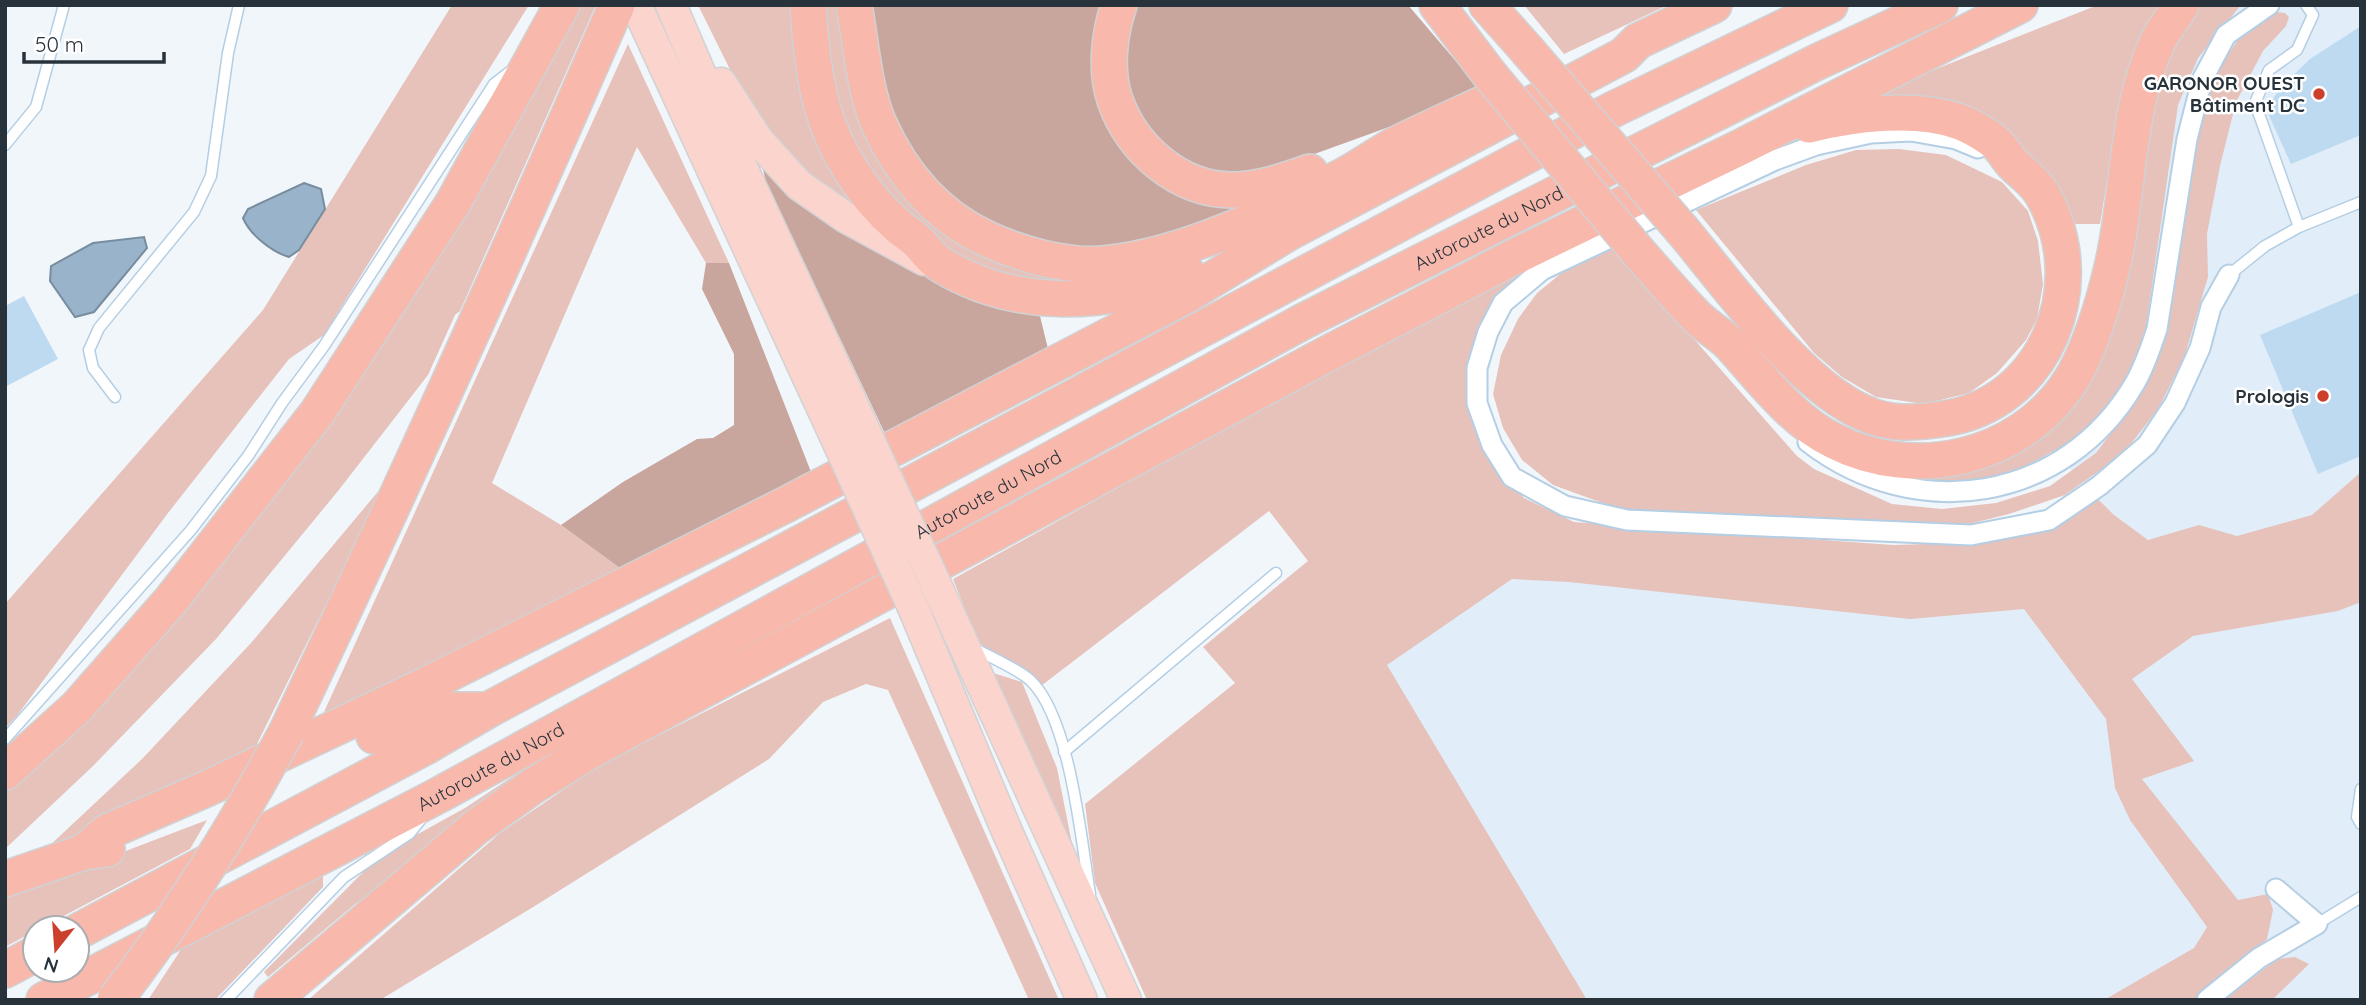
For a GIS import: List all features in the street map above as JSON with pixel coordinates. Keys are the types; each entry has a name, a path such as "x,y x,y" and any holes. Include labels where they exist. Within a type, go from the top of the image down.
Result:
{"highway":[{"path":"5,772 77,707 172,599 317,413 453,203 562,5"},
{"path":"115,1000 175,919 216,857 287,730 492,291 617,5"},
{"path":"808,5 813,62 822,106 835,139 853,174 877,205 939,264 990,288 1017,294 1064,300 1099,299 1162,285 1288,233"},
{"path":"854,5 878,122 900,163 927,198 964,228 1008,249 1045,259 1102,264 1161,253 1226,232 1346,174 1394,146 1616,40 1638,41"},
{"path":"1119,5 1112,25 1110,69 1115,100 1132,135 1152,158 1177,176 1199,185 1230,190 1261,188 1394,146"},
{"path":"1424,5 1487,70"},
{"path":"1437,5 1487,70 1640,254 1699,319 1728,342 1760,381 1795,414 1833,441 1876,457 1922,462 1966,457 2006,441 2043,414 2070,382 2096,326 2113,262 2136,106 2158,40 2181,5"},
{"path":"1488,5 1776,343 1820,385 1862,413 1902,424 1967,414 1998,397 2021,378 2040,356 2059,313 2065,278 2061,244 2042,194 1996,143 1961,122 1914,113 1869,114 1811,124 1777,138 1741,147"},
{"path":"1512,5 1521,21 1527,50"},
{"path":"84,852 107,832 206,789 428,684 787,504 1185,296 1288,233 1624,55 1638,41 1714,5"},
{"path":"91,925 1614,109 1830,5"},
{"name":"Autoroute du Nord","path":"44,1000 439,795 1304,321 1719,111 1940,5"},
{"path":"272,1000 475,827 588,752 1340,347 1512,258 1741,147 2020,5"},
{"path":"5,879 84,852 108,849 327,757 430,710 488,710"},
{"path":"5,970 21,961"}],"main road":[{"path":"636,5 662,64 852,438 940,593 1126,1000"},
{"path":"671,5 852,438 912,605 1082,1000"},
{"path":"684,33 707,55 726,94 758,140 799,185 845,217 921,260 939,264"}],"street":[{"path":"1699,319 1716,348 1751,388 1801,436 1833,461 1876,481 1923,491 1953,492 1993,488 2026,479 2089,439 2135,383 2157,329 2187,139 2202,80 2226,35 2269,5"},
{"path":"2013,164 1956,139 1911,131 1871,133 1816,145 1775,160 1542,270 1503,303 1488,332 1477,368 1477,403 1492,445 1512,477 1565,506 1626,520 1971,535 2049,520 2099,486 2147,445 2175,403 2200,348 2211,307 2229,275"},
{"path":"2207,1000 2259,958 2317,924 2276,889"}],"lane":[{"path":"5,145 36,107 64,5"},
{"path":"115,397 93,368 89,350 99,328 194,212 211,176 228,53 239,5"},
{"path":"2299,227 2255,103 2269,70 2297,50 2313,15 2306,5"},
{"path":"5,739 199,519 248,456 282,402 324,346 494,84 541,46"},
{"path":"2229,275 2265,246 2299,227 2361,202"},
{"path":"1064,752 1276,573"},
{"path":"962,641 1030,679 1052,711 1072,778 1096,936"},
{"path":"2361,789 2357,817 2361,824"},
{"path":"226,1000 344,877 410,833 439,795"},
{"path":"2317,924 2361,897"}],"shaded area":[{"path":"452,5 529,5 324,335 289,359 5,728 5,604 263,310"},
{"path":"577,5 596,5 460,311 455,315 428,375 338,491 216,639 93,766 5,849 5,792 94,707"},
{"path":"698,5 801,5 866,219 820,192 754,118"},
{"path":"826,5 843,5 1100,272 1074,285 1003,275 947,249 877,185 848,130 831,76"},
{"path":"870,5 1110,5 1111,112 1248,205 1186,231 1118,250 1041,245 1007,232 961,207 920,166 890,116"},
{"path":"1136,5 1408,5 1483,93 1273,169 1226,175 1182,164 1154,137 1130,93 1124,51 1128,21"},
{"path":"1524,5 1668,5 1564,54"},
{"path":"2098,5 2164,5 2140,58 2115,131 2100,224 2069,224 2055,189 2025,150 1988,123 1865,97"},
{"path":"2200,5 2241,5 2198,58 2178,105 2145,334 2129,380 2107,410 2066,444 2016,472 1963,482 1903,478 2072,401 2151,98 2168,55"},
{"path":"2217,5 2361,5 2361,1000 1497,1000 1288,674 1563,550 1957,573 2114,515 2038,435 2171,90"},
{"path":"2276,12 2285,13 2289,17 2286,26 2263,51 2236,102 2207,234 2208,277 2184,358 2158,409 2123,454 2065,495 2009,514 1965,525 1619,509 1553,485 1522,460 1503,428 1493,394 1501,355 1518,319 1537,293 1569,267 1612,246 1797,456 1814,469 1892,504 1942,509 1996,503 2050,486 2096,453 2137,399 2161,351 2174,293 2197,140 2215,73 2240,37 2259,20"},
{"path":"628,44 729,263 706,263 637,147 492,483 561,525 624,571 366,700 324,712"},
{"path":"1899,149 1946,155 2002,182 2028,211 2038,241 2043,284 2037,319 2026,340 1997,373 1969,393 1924,404 1876,397 1842,377 1814,353 1696,210 1806,165 1856,150"},
{"path":"761,161 859,239 929,278 1039,312 1050,357 888,440 766,182"},
{"path":"1539,262 1474,360 1493,462 1524,498 1574,522 1893,545 1965,543 2092,493 2114,515 2148,540 2199,525 2237,536 2312,515 2361,472 2361,602 2338,611 2193,636 2132,679 2194,761 2142,779 2238,900 2268,894 2273,910 2267,939 2197,1000 2104,1000 2194,948 2207,927 2130,820 2115,788 2106,719 2024,609 1910,619 1569,582 1512,579 1387,665 1587,1000 1147,1000 1095,883 1085,804 1235,683 1203,647 1308,561 1269,511 1041,686 978,642 953,579 1504,274"},
{"path":"706,263 729,263 813,477 624,571 561,525 623,482 697,439 713,438 734,425 734,354 702,289"},
{"path":"387,481 253,752 179,789 47,848 142,759 251,643"},
{"path":"890,618 1059,1000 1029,1000 888,690 866,684 823,702 769,759 380,1000 308,1000 500,833 598,766"},
{"path":"993,673 1022,682 1057,768 1075,859"},
{"path":"564,745 569,751 354,905 268,977 264,972 380,855 465,808"},
{"path":"207,820 190,849 67,914 21,914 21,938 5,947 5,897"},
{"path":"323,874 323,887 215,1000 148,1000 182,948"},
{"path":"2295,957 2309,964 2272,1000 2223,1000 2277,959"}],"water":[{"path":"304,183 321,189 325,209 299,250 289,257 262,242 243,218 248,209"},
{"path":"144,237 147,248 94,312 75,317 50,281 51,266 93,243"}],"building":[{"name":"GARONOR OUEST Bâtiment DC","path":"2361,26 2361,135 2291,164 2266,109 2280,88 2310,59"},
{"name":"Prologis","path":"2361,292 2361,456 2318,474 2260,335"},
{"path":"24,296 58,359 5,387 5,306"}],"place":[{"name":"GARONOR OUEST Bâtiment DC","path":"2319,94"},
{"name":"Prologis","path":"2323,396"}]}
